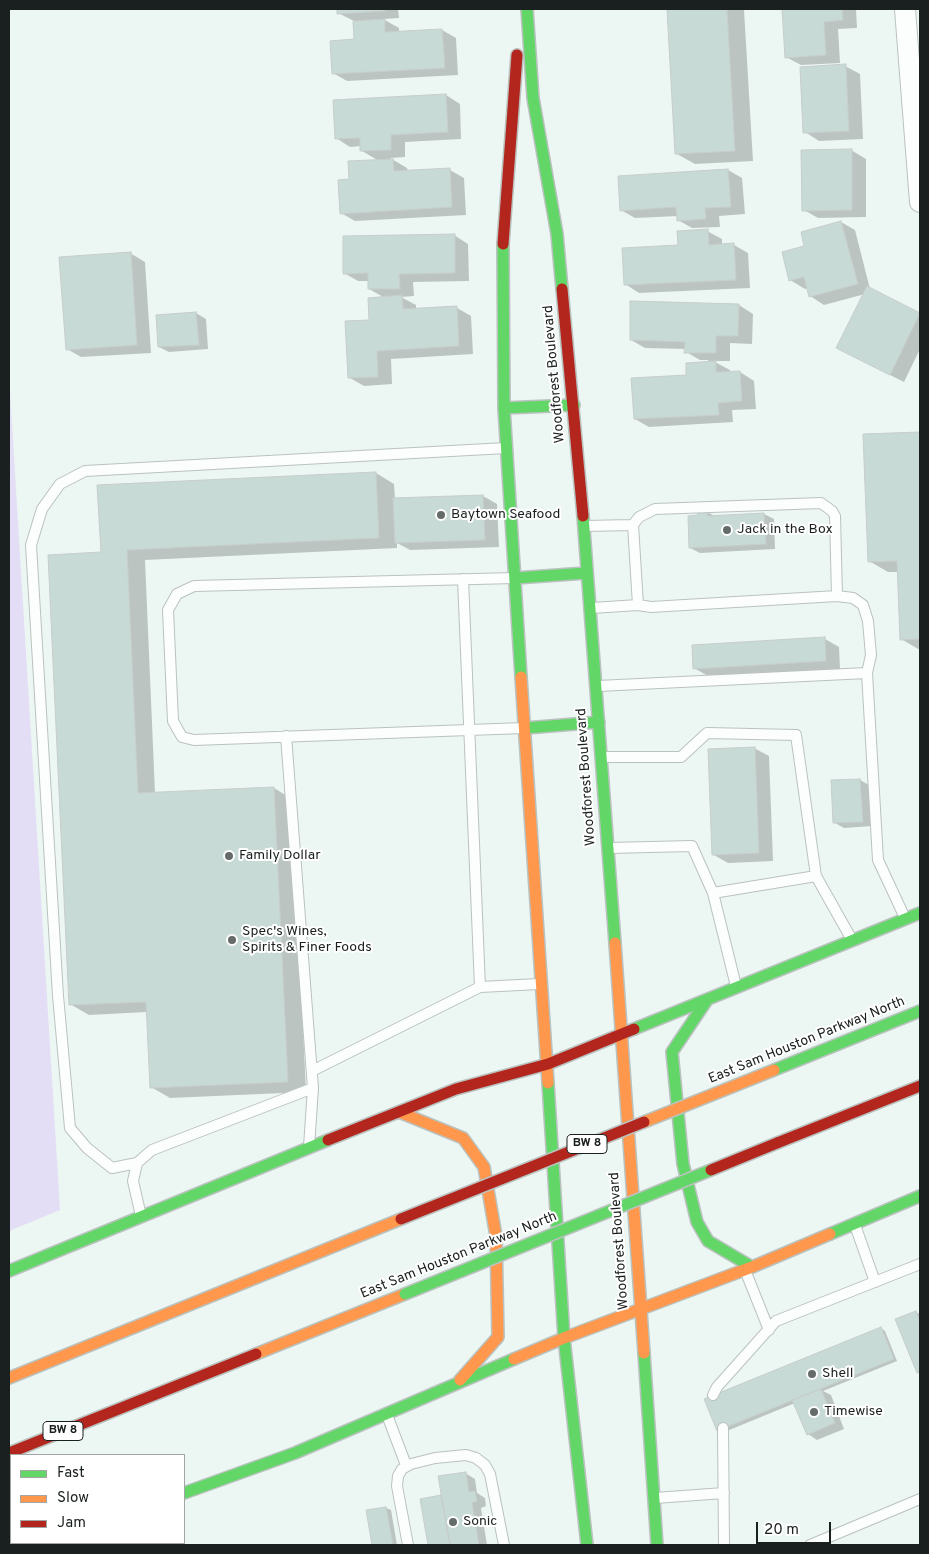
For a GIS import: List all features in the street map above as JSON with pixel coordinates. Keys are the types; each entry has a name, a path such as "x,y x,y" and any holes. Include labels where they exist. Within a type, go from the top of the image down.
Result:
{"main road":[{"path":"522,9 511,109 503,234 504,408 548,1064 564,1338 587,1545"},
{"name":"Woodforest Boulevard","path":"527,9 532,98 557,234 574,405 602,757 657,1545"},
{"path":"504,408 574,405"},
{"path":"516,578 586,574"},
{"path":"526,728 599,722"},
{"path":"9,1272 141,1216 456,1089 548,1064 920,913"},
{"path":"707,1000 672,1052 683,1164 697,1222 708,1240 748,1268"},
{"name":"East Sam Houston Parkway North","path":"9,1378 920,1012"},
{"name":"East Sam Houston Parkway North","path":"9,1453 920,1086"},
{"path":"400,1112 463,1138 484,1167 496,1236 498,1337 454,1386"},
{"path":"185,1493 295,1453 564,1338 748,1268 920,1196"}],"street":[{"path":"905,9 920,202"}],"lane":[{"path":"137,1164 112,1168 87,1148 70,1128 58,996 31,545 42,509 60,484 85,471 507,448"},
{"path":"638,605 633,525 639,517 655,509 821,503 832,510 835,516 837,596"},
{"path":"583,526 633,525"},
{"path":"516,578 194,586 176,594 168,610 173,721 182,737 194,740 526,728"},
{"path":"463,579 480,987"},
{"path":"589,608 638,605 651,607 837,596 853,598 863,605 868,620 870,655 867,673 878,860 905,919"},
{"path":"595,687 867,673"},
{"path":"602,757 681,757 707,733 796,735 816,876 852,941"},
{"path":"286,736 313,1088 309,1148"},
{"path":"608,848 692,846 713,893 736,989"},
{"path":"713,893 816,876"},
{"path":"312,1071 480,987 542,983"},
{"path":"141,1216 133,1181 137,1164 152,1150 313,1088"},
{"path":"854,1224 875,1282"},
{"path":"713,1395 717,1387 776,1321 920,1264"},
{"path":"748,1268 769,1330"},
{"path":"387,1414 406,1466"},
{"path":"723,1428 724,1545"},
{"path":"408,1545 397,1486 398,1476 406,1466 456,1455 466,1455 480,1461 490,1474 504,1545"},
{"path":"655,1498 724,1493"},
{"path":"810,1545 920,1499"}],"shaded area":[{"path":"9,375 60,1210 9,1231"}],"building":[{"path":"337,9 385,9 385,11 337,14"},
{"path":"667,9 727,9 735,151 675,154"},
{"path":"782,9 842,9 843,20 824,22 826,55 785,58"},
{"path":"385,19 385,32 442,29 445,68 332,74 330,41 354,39 353,21"},
{"path":"846,64 849,131 803,133 800,67"},
{"path":"446,94 448,132 391,135 391,150 360,151 360,138 335,139 333,100"},
{"path":"852,149 852,210 802,211 801,150"},
{"path":"393,159 394,171 450,168 452,207 340,214 338,180 349,179 348,161"},
{"path":"728,169 731,207 705,208 706,219 677,221 676,207 620,211 618,176"},
{"path":"841,221 858,284 809,297 804,277 789,281 782,252 804,246 801,232"},
{"path":"708,229 709,245 734,243 736,280 624,285 622,248 678,245 677,231"},
{"path":"455,234 455,273 399,274 400,289 368,289 368,273 343,274 343,236"},
{"path":"131,252 137,345 66,350 59,257"},
{"path":"867,286 920,313 890,375 836,348"},
{"path":"402,295 403,309 457,306 459,346 377,351 378,377 348,378 345,321 369,320 368,298"},
{"path":"630,301 739,304 738,336 716,336 716,353 684,353 685,342 630,340"},
{"path":"196,312 199,345 158,347 156,315"},
{"path":"716,361 716,372 740,371 742,401 718,403 719,415 634,419 631,378 686,375 686,363"},
{"path":"920,432 920,639 900,640 897,561 868,562 863,434"},
{"path":"376,472 379,538 127,550 138,793 274,787 288,1082 150,1088 146,1002 69,1005 48,555 101,552 97,485"},
{"path":"483,495 485,540 395,543 393,498"},
{"name":"Jack in the Box","path":"697,511 707,511 708,516 764,513 766,544 689,548 688,516 698,515"},
{"path":"825,637 826,661 693,669 692,645"},
{"path":"755,747 759,853 712,855 708,749"},
{"path":"860,779 863,822 833,823 831,780"},
{"path":"916,1311 920,1321 920,1372 917,1373 895,1319"},
{"name":"Shell","path":"881,1327 894,1359 717,1431 704,1399"},
{"name":"Timewise","path":"821,1389 835,1423 807,1435 792,1400"},
{"path":"466,1472 469,1492 475,1491 477,1501 472,1503 479,1545 450,1545 438,1476"},
{"path":"441,1495 450,1545 428,1545 420,1499"},
{"path":"386,1507 393,1545 372,1545 366,1510"}],"traffic: fast":[{"path":"527,9 533,98 557,234 562,289"},
{"path":"503,244 504,408 521,677"},
{"path":"504,408 574,405"},
{"path":"583,516 615,943"},
{"path":"516,578 586,573"},
{"path":"526,728 599,722"},
{"path":"634,1029 920,913"},
{"path":"707,1000 672,1052 683,1164 697,1222 708,1241 752,1267"},
{"path":"774,1070 920,1011"},
{"path":"548,1083 564,1338 587,1545"},
{"path":"9,1271 328,1140"},
{"path":"405,1294 711,1170"},
{"path":"830,1234 920,1196"},
{"path":"644,1353 657,1545"},
{"path":"185,1493 295,1453 514,1359"}],"traffic: slow":[{"path":"521,677 548,1083"},
{"path":"615,943 644,1353"},
{"path":"644,1122 774,1070"},
{"path":"399,1112 463,1138 484,1167 496,1236 498,1337 460,1380"},
{"path":"9,1378 401,1219"},
{"path":"514,1359 564,1338 752,1267 830,1234"},
{"path":"256,1354 405,1294"}],"traffic: jam":[{"path":"503,244 517,55"},
{"path":"562,289 583,516"},
{"path":"328,1140 456,1089 548,1064 634,1029"},
{"path":"777,1143 920,1086"},
{"path":"401,1219 644,1122"},
{"path":"711,1170 777,1143"},
{"path":"9,1453 256,1354"}],"place":[{"name":"Baytown Seafood","path":"441,515"},
{"name":"Jack in the Box","path":"727,530"},
{"name":"Family Dollar","path":"229,856"},
{"name":"Spec's Wines, Spirits & Finer Foods","path":"232,940"},
{"name":"Shell","path":"812,1374"},
{"name":"Timewise","path":"814,1412"},
{"name":"Sonic","path":"453,1522"}]}
